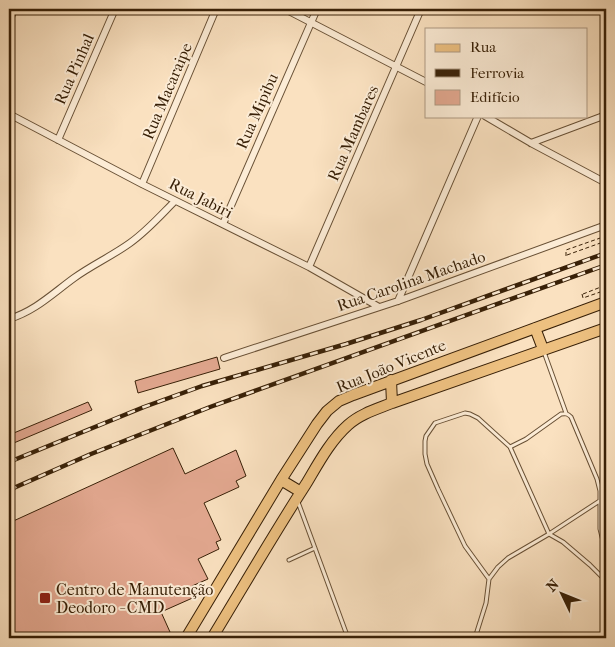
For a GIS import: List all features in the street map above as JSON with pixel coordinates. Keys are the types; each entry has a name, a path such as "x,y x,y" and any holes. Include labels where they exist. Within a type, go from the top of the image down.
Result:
{"main road":[{"name":"Rua João Vicente","path":"186,638 281,480 327,411 353,394 606,302"},
{"path":"536,328 543,350"},
{"path":"212,638 298,495 333,441 350,423 360,416 392,403 606,328"},
{"path":"391,380 392,403"},
{"path":"281,480 298,495"}],"street":[{"path":"9,22 14,9"},
{"name":"Rua Pinhal","path":"58,140 115,9"},
{"name":"Rua Macaraipe","path":"142,184 216,9"},
{"path":"285,9 425,82"},
{"name":"Rua Mipibu","path":"222,224 317,9"},
{"name":"Rua Mambares","path":"309,267 421,9"},
{"name":"Rua Jabiri","path":"9,114 142,184 309,267 380,308"},
{"path":"531,143 606,115"},
{"path":"398,301 477,118"},
{"path":"488,118 606,183"},
{"path":"9,319 34,309 75,278 130,244 175,200"},
{"name":"Rua Carolina Machado","path":"224,358 380,308 606,226"}],"lane":[{"path":"543,350 566,413 571,418 597,479 601,500 600,529 606,553"},
{"path":"489,580 465,546 427,464 425,454 426,436 432,425 440,420 468,413 478,418 510,447 549,534 563,542 606,581"},
{"path":"510,447 566,413"},
{"path":"298,495 314,548 348,638"},
{"path":"475,638 482,620 489,580 498,567 508,558 601,500"},
{"path":"289,560 314,548"}],"path":[{"path":"606,236 566,250 566,256 606,241"},
{"path":"606,285 582,294 582,298 606,290"}],"building":[{"path":"217,357 220,369 138,393 135,381"},
{"path":"88,402 92,410 9,445 9,435"},
{"path":"173,448 185,474 236,450 246,476 236,481 239,487 204,503 221,540 216,542 219,549 198,559 208,579 192,586 197,596 161,612 170,632 157,638 9,638 9,523"}],"railway":[{"path":"9,462 144,407 202,386 421,320 606,253"},
{"path":"9,490 91,454 210,407 606,265"}],"place":[{"name":"Centro de Manutenção Deodoro - CMD","path":"45,598"}]}
